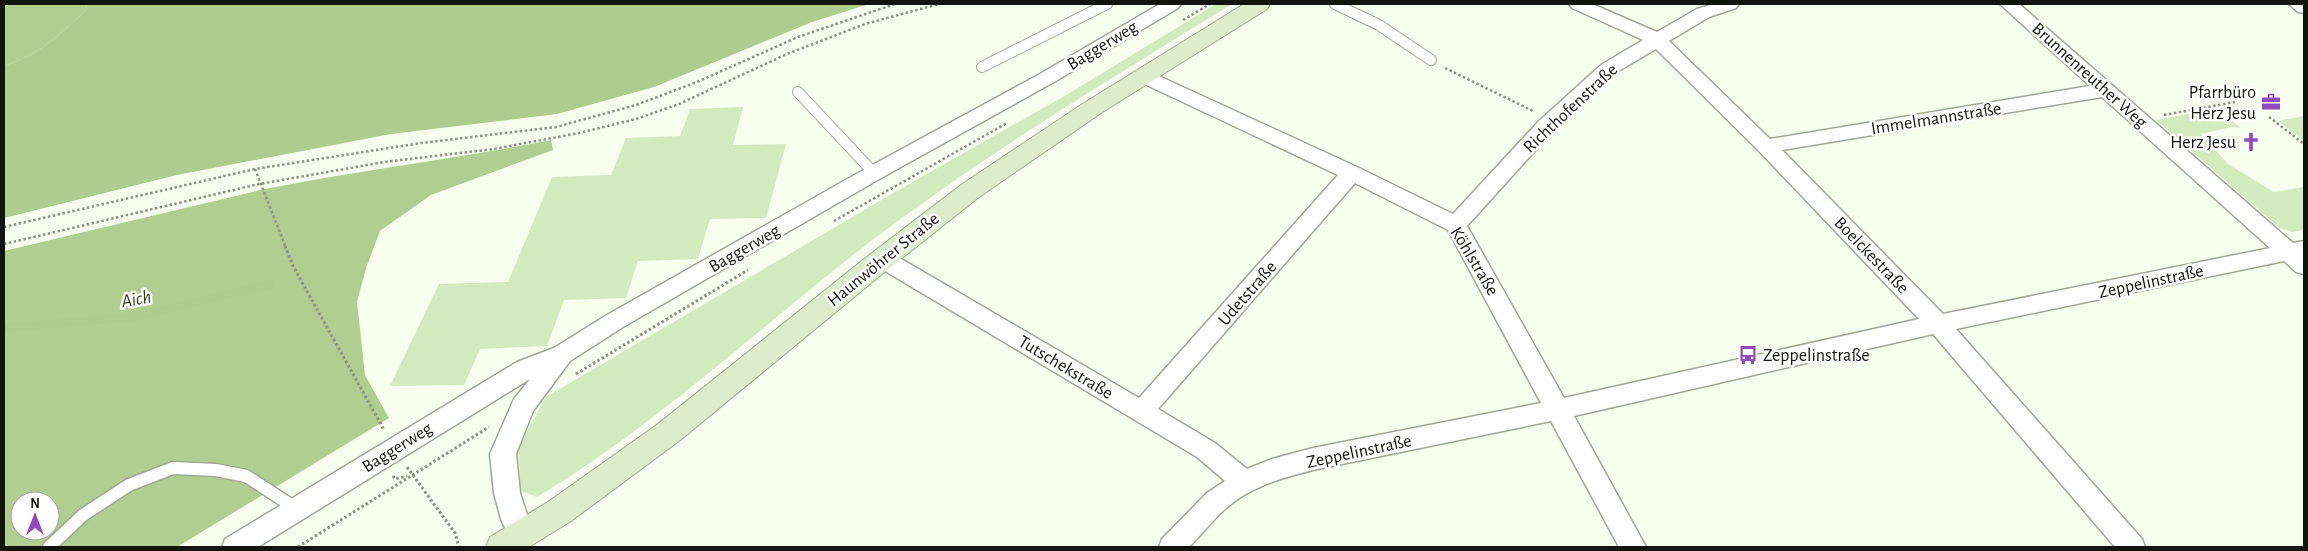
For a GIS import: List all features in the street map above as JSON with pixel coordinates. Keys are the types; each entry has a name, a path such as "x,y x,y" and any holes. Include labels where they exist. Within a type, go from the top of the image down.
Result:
{"street":[{"name":"Haunwöhrer Straße","path":"516,543 677,425 883,259 1017,156 1259,4"},
{"name":"Boelckestraße","path":"1578,4 1658,40 1766,146 1938,324 2132,547"},
{"name":"Richthofenstraße","path":"1456,225 1552,120 1608,69 1703,12 1730,4"},
{"name":"Brunnenreuther Weg","path":"2009,4 2299,256"},
{"path":"2298,4 2304,8"},
{"name":"Baggerweg","path":"516,543 504,454 523,406 615,322 874,173 1047,78 1175,13"},
{"name":"Köhlstraße","path":"1143,76 1352,173 1456,225 1633,547"},
{"name":"Immelmannstraße","path":"1766,146 2106,90"},
{"name":"Udetstraße","path":"1141,412 1352,173"},
{"name":"Zeppelinstraße","path":"1172,547 1216,501 1244,482 1272,470 1313,459 1557,410 1938,324 2299,256"},
{"name":"Tutschekstraße","path":"883,259 1206,450 1244,482"},
{"name":"Baggerweg","path":"235,547 526,369 568,365"}],"lane":[{"path":"982,67 1107,4"},
{"path":"1335,4 1379,25 1431,60"},
{"path":"798,92 874,173"},
{"path":"49,547 83,515 128,485 173,468 216,470 246,476 297,509"}],"path":[{"path":"4,227 255,169 422,143 556,127 662,95 697,82 798,37 895,4"},
{"path":"4,244 259,184 384,162 503,147 579,133 636,119 679,104 739,78 787,54 857,28 939,4"},
{"path":"1175,13 1210,4"},
{"path":"1431,60 1460,77 1552,120"},
{"path":"2160,116 2235,102"},
{"path":"2269,117 2304,144"},
{"path":"831,222 1010,121"},
{"path":"255,169 259,184 292,266 394,448"},
{"path":"568,365 755,266"},
{"path":"298,547 523,406"},
{"path":"412,474 455,533 460,547"}],"shaded area":[{"path":"4,4 86,4 87,9 49,43 28,56 4,66"},
{"path":"86,4 869,4 812,22 654,87 557,114 391,134 177,175 4,218 4,66 28,56 49,43 87,9"},
{"path":"1216,4 1232,4 1041,123 902,218 621,441 537,497 516,489 520,487 519,446 546,397 895,192 1068,94"},
{"path":"743,107 733,145 786,144 766,218 710,219 698,259 638,261 626,298 564,300 547,346 480,349 464,385 390,386 439,284 508,282 552,177 611,175 626,138 680,136 690,109"},
{"path":"2216,109 2241,128 2232,127 2201,134 2228,164 2274,192 2304,187 2304,230 2292,232 2280,228 2156,120"},
{"path":"2304,116 2304,141 2278,121"},
{"path":"551,140 553,150 431,195 380,231 366,268 357,302 365,375 389,418 177,547 4,547 4,251 265,189"}],"waterway":[{"name":"Aich","path":"4,328 134,317 271,284"}],"place":[{"name":"Pfarrbüro Herz Jesu","path":"2271,102"},
{"name":"Herz Jesu","path":"2251,142"},
{"name":"Zeppelinstraße","path":"1748,355"}]}
